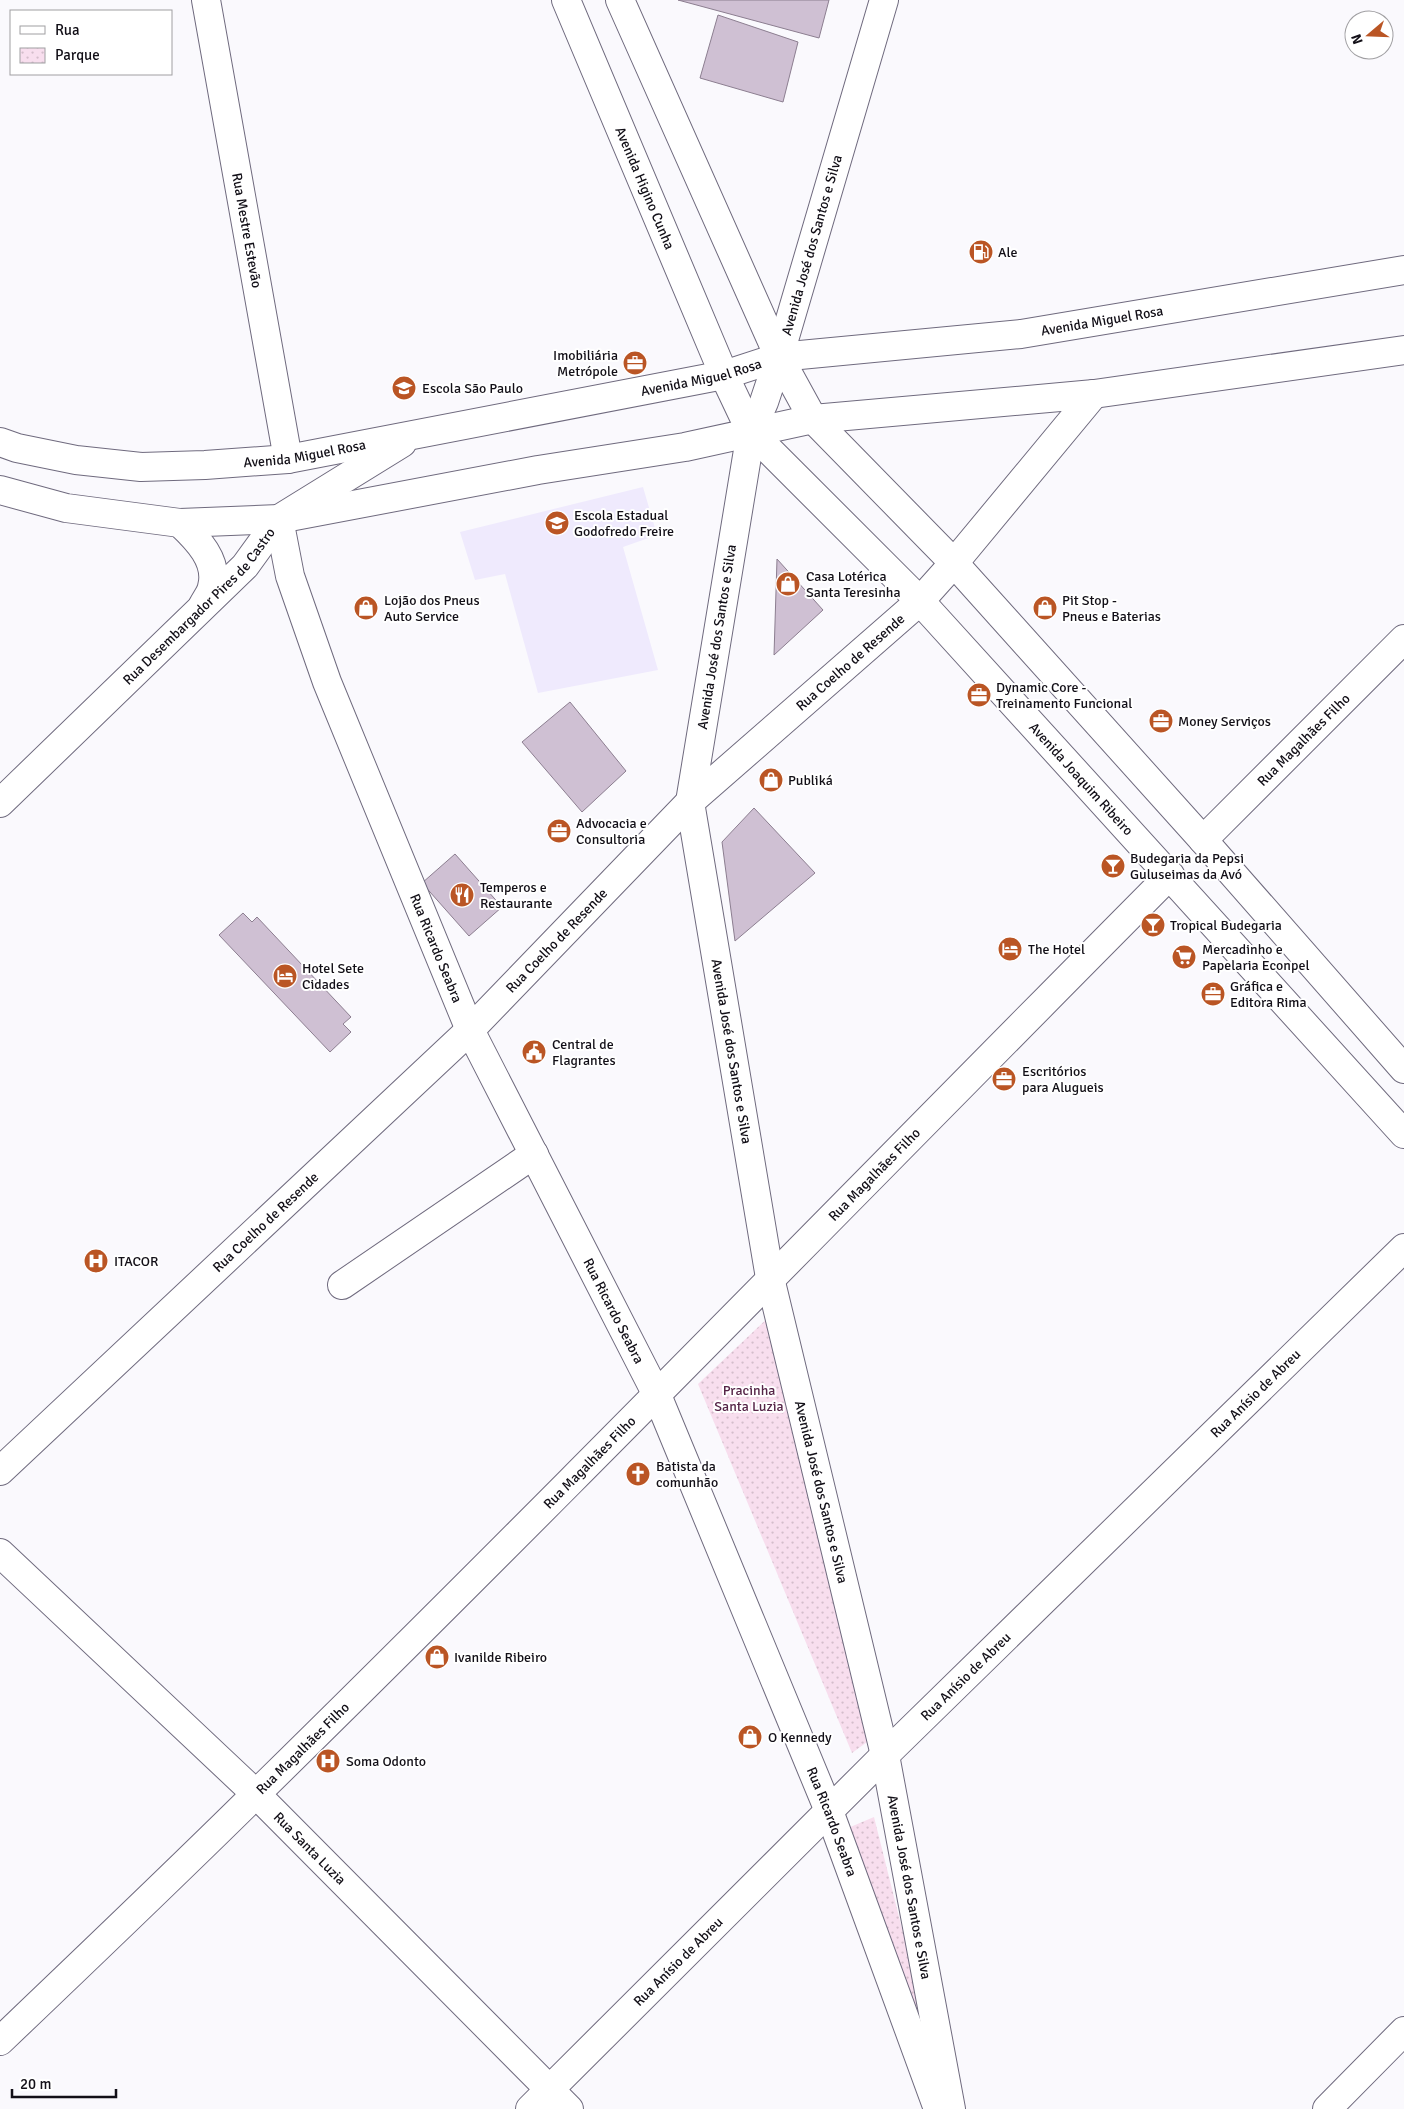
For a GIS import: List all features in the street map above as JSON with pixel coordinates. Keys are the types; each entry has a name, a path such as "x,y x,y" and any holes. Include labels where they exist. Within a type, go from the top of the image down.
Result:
{"main road":[{"name":"Rua Mestre Estevão","path":"206,0 288,459"},
{"name":"Avenida Higino Cunha","path":"566,0 724,375 750,432"},
{"path":"620,0 779,357 813,419 954,563 1404,1069"},
{"name":"Avenida José dos Santos e Silva","path":"884,0 779,357 764,402 750,432 690,802 770,1278 884,1755 952,2109"},
{"name":"Avenida Miguel Rosa","path":"0,442 16,448 76,460 141,467 288,459 724,375 779,357 1021,334 1404,270"},
{"path":"0,490 66,508 180,522 279,520 538,470 685,448 813,419 1094,394 1404,350"},
{"name":"Rua Coelho de Resende","path":"0,1470 470,1030 690,802 920,601 954,563 1094,394"},
{"name":"Avenida Joaquim Ribeiro","path":"750,432 920,601 1404,1134"},
{"name":"Rua Desembargador Pires de Castro","path":"0,803 245,566 279,520 416,434"},
{"name":"Rua Ricardo Seabra","path":"279,520 290,576 327,682 470,1030 657,1395 829,1811 938,2109"},
{"path":"180,522 201,545 213,568 212,587 200,610"},
{"name":"Rua Magalhães Filho","path":"1202,840 1404,639"},
{"name":"Rua Magalhães Filho","path":"0,2041 256,1794 657,1395 770,1278 1170,875"},
{"path":"342,1285 534,1154"},
{"name":"Rua Anísio de Abreu","path":"530,2109 560,2099 829,1811 884,1755 1404,1248"},
{"name":"Rua Santa Luzia","path":"0,1553 256,1794 560,2099"},
{"path":"1327,2109 1404,2031"}],"shaded area":[{"path":"643,487 657,535 623,547 658,670 538,693 505,574 475,580 460,532"}],"green space":[{"name":"Pracinha Santa Luzia","path":"773,1313 867,1742 852,1753 698,1384"},
{"path":"874,1817 947,2109 848,1828"}],"building":[{"path":"678,0 829,0 819,38"},
{"path":"718,15 798,42 783,102 700,78"},
{"name":"Casa Lotérica Santa Teresinha","path":"777,559 823,610 774,655"},
{"path":"570,702 626,771 582,812 522,742"},
{"path":"754,808 815,873 735,941 722,842"},
{"name":"Temperos e Restaurante","path":"455,854 502,907 469,936 422,883"},
{"name":"Hotel Sete Cidades","path":"243,913 252,922 257,917 351,1017 343,1024 351,1032 330,1052 219,935"}],"place":[{"name":"Ale","path":"981,252"},
{"name":"Imobiliária Metrópole","path":"635,363"},
{"name":"Escola São Paulo","path":"404,388"},
{"name":"Escola Estadual Godofredo Freire","path":"557,523"},
{"name":"Casa Lotérica Santa Teresinha","path":"788,584"},
{"name":"Lojão dos Pneus Auto Service","path":"366,608"},
{"name":"Pit Stop - Pneus e Baterias","path":"1045,608"},
{"name":"Dynamic Core - Treinamento Funcional","path":"979,695"},
{"name":"Money Serviços","path":"1161,721"},
{"name":"Publiká","path":"771,780"},
{"name":"Advocacia e Consultoria","path":"559,831"},
{"name":"Budegaria da Pepsi Guluseimas da Avó","path":"1113,866"},
{"name":"Temperos e Restaurante","path":"462,895"},
{"name":"Tropical Budegaria","path":"1153,925"},
{"name":"The Hotel","path":"1010,949"},
{"name":"Mercadinho e Papelaria Econpel","path":"1184,957"},
{"name":"Hotel Sete Cidades","path":"285,976"},
{"name":"Gráfica e Editora Rima","path":"1213,994"},
{"name":"Central de Flagrantes","path":"534,1052"},
{"name":"Escritórios para Alugueis","path":"1004,1079"},
{"name":"ITACOR","path":"96,1261"},
{"name":"Batista da comunhão","path":"638,1474"},
{"name":"Ivanilde Ribeiro","path":"437,1657"},
{"name":"O Kennedy","path":"750,1737"},
{"name":"Soma Odonto","path":"328,1761"}]}
